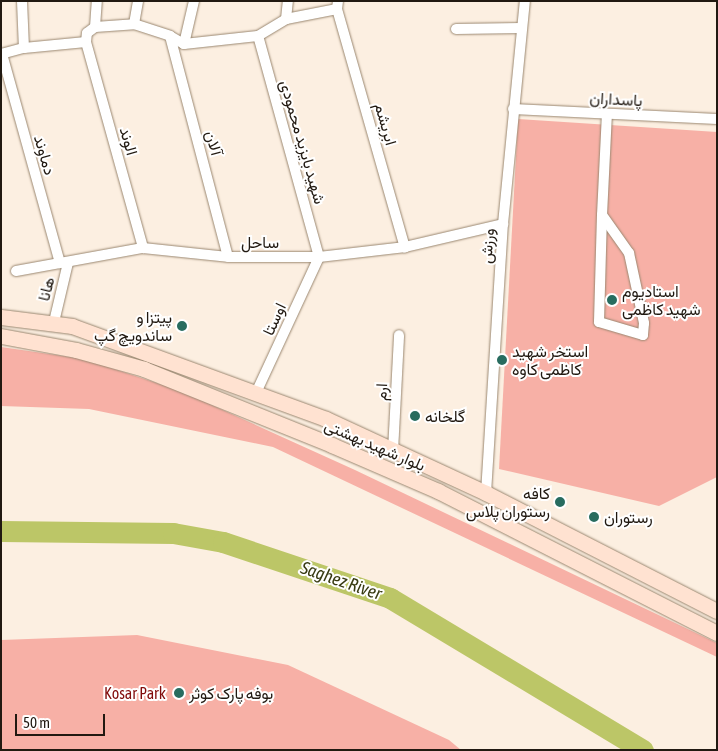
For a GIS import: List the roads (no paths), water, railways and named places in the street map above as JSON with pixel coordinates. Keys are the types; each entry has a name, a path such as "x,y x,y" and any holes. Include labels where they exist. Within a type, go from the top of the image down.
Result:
{"main road":[{"name":"بلوار شهید بهشتی","path":"1,317 54,322 134,346 256,394 326,419 486,493 717,611"},
{"name":"بلوار شهید بهشتی","path":"1,336 76,350 144,369 332,445 438,491 717,633"}],"street":[{"path":"22,1 24,48"},
{"path":"95,27 97,1"},
{"path":"134,24 138,1"},
{"path":"184,44 194,1"},
{"path":"286,19 288,1"},
{"name":"ورزش","path":"486,493 503,224 524,1"},
{"path":"1,54 24,48 86,42 87,33 95,27 134,24 170,36 184,44 258,36 286,19 338,5"},
{"name":"ابریشم","path":"338,5 405,248"},
{"path":"456,29 521,28"},
{"name":"آلان","path":"170,36 228,257"},
{"name":"شهید بایزید محمودی","path":"258,36 319,257"},
{"name":"الوند","path":"86,42 143,248"},
{"name":"دماوند","path":"1,54 64,263"},
{"name":"پاسداران","path":"513,109 717,119"},
{"path":"602,215 629,253 644,323 643,336 599,322 602,215 607,114"},
{"name":"ساحل","path":"16,271 143,248 228,257 319,257 405,248 503,224"},
{"name":"اوستا","path":"256,394 319,257"},
{"name":"هانا","path":"54,322 64,263"},
{"name":"ارم","path":"393,451 399,335"}],"waterway":[{"name":"Saghez River","path":"1,531 173,533 223,542 390,598 643,750"}],"place":[{"name":"استادیوم شهید کاظمی","path":"612,300"},
{"name":"پیتزا و ساندویچ گپ","path":"182,326"},
{"name":"استخر شهید کاظمی کاوه","path":"502,360"},
{"name":"گلخانه","path":"415,416"},
{"name":"کافه رستوران پلاس","path":"560,502"},
{"name":"رستوران","path":"594,517"},
{"name":"بوفه پارک کوثر","path":"179,693"}],"park label":[{"name":"Kosar Park","path":"135,693"}]}
